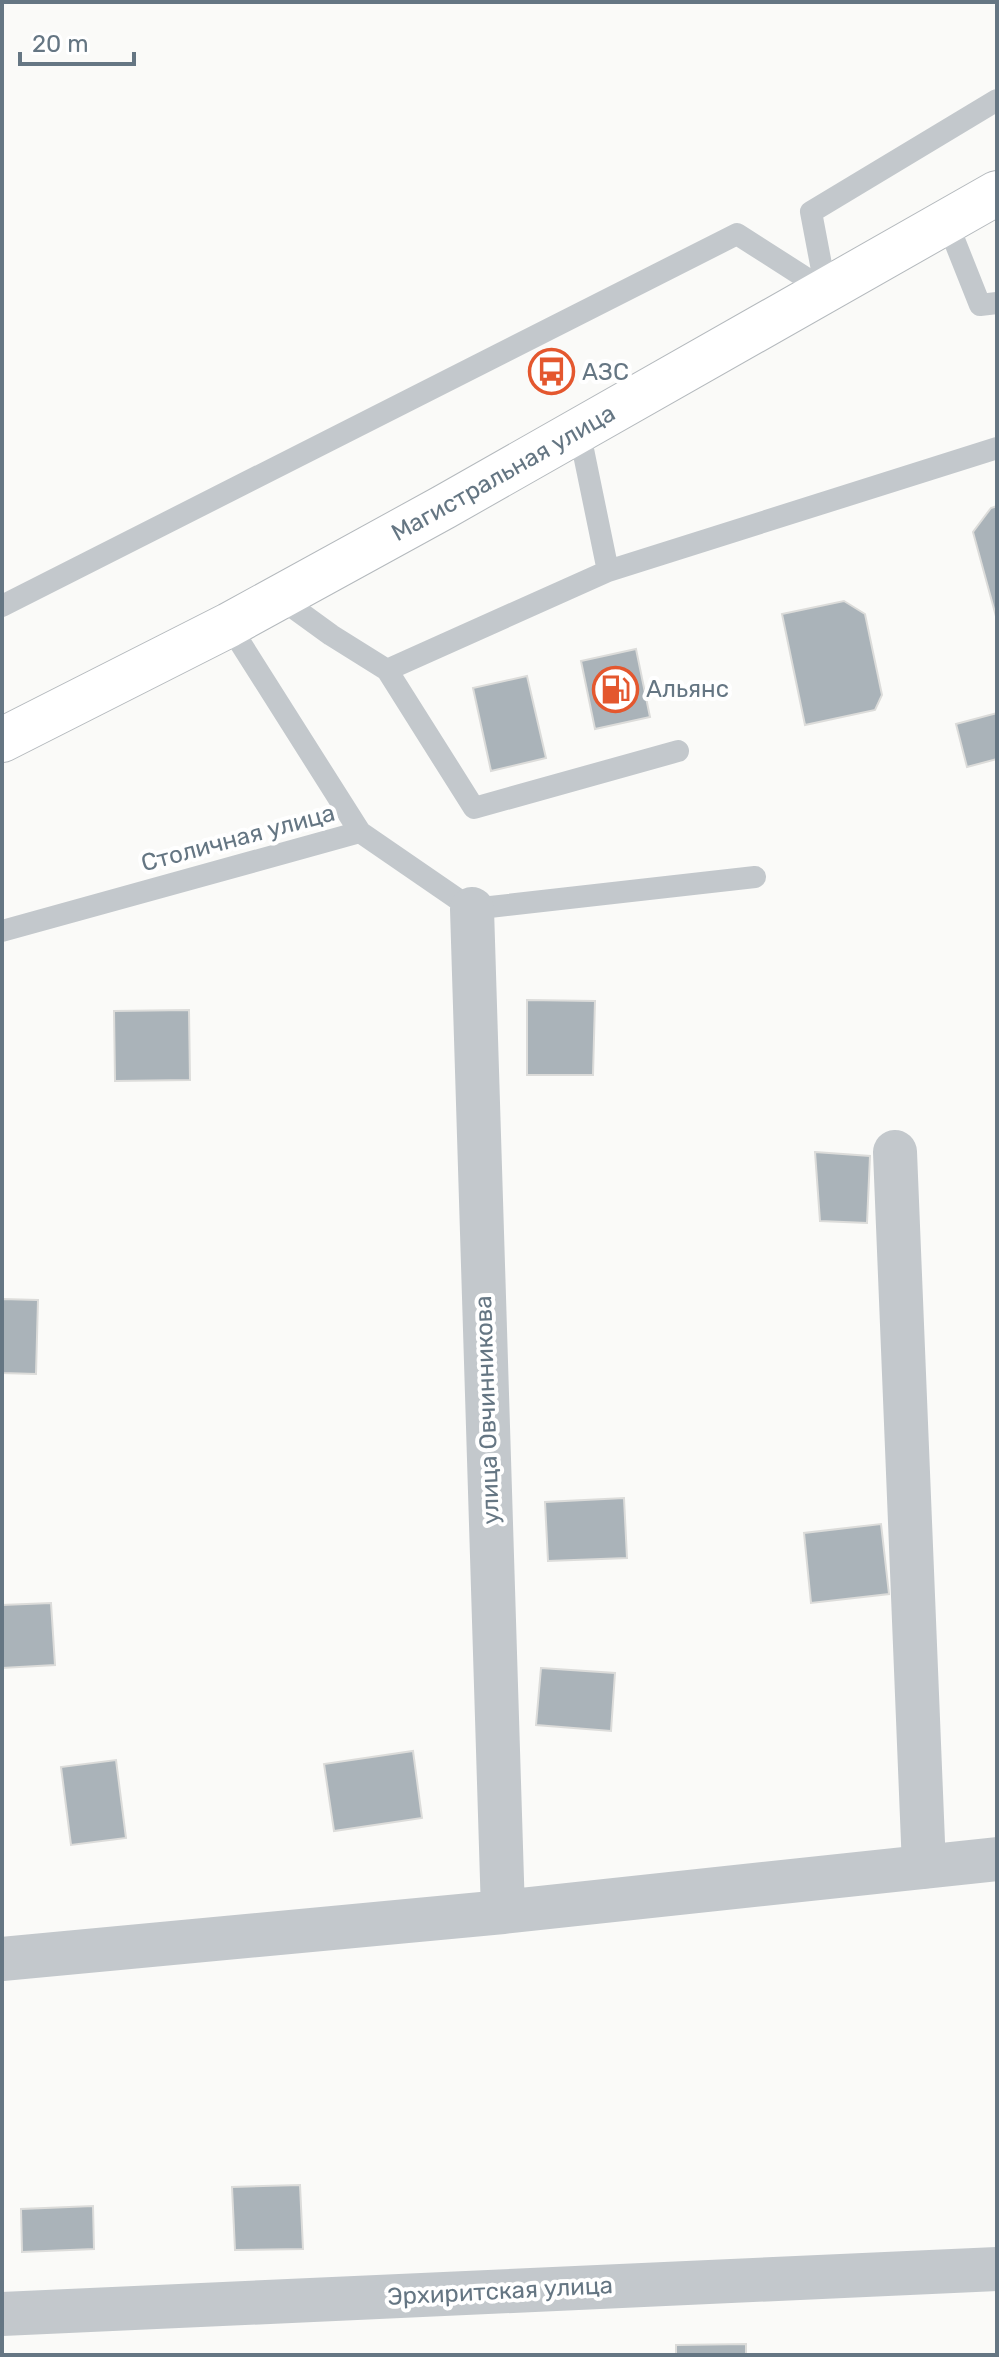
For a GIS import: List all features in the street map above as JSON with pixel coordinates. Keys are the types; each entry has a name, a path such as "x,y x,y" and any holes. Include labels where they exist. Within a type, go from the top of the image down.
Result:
{"highway":[{"name":"Магистральная улица","path":"2,740 280,598 997,193"}],"street":[{"name":"улица Овчинникова","path":"472,909 503,1912"},
{"path":"895,1152 924,1867"},
{"path":"2,1959 503,1912 997,1859"},
{"name":"Эрхиритская улица","path":"2,2314 997,2269"}],"lane":[{"path":"826,291 811,212 997,100"},
{"path":"947,222 980,305 997,303"},
{"path":"2,606 737,234 826,291"},
{"path":"579,430 608,571"},
{"path":"387,670 608,571 997,448"},
{"path":"280,598 387,670 474,808 678,751"},
{"path":"229,625 360,832"},
{"name":"Столичная улица","path":"2,931 360,832 472,909"},
{"path":"472,909 755,877"}],"building":[{"path":"997,506 997,620 973,532 991,508"},
{"path":"844,601 865,614 882,695 875,710 805,725 782,614"},
{"name":"Альянс","path":"636,649 650,717 595,729 581,661"},
{"path":"527,676 546,758 491,771 473,688"},
{"path":"997,713 997,759 967,767 956,724"},
{"path":"527,1000 595,1001 593,1075 527,1075"},
{"path":"189,1010 190,1080 115,1081 114,1011"},
{"path":"815,1152 870,1156 867,1223 820,1221"},
{"path":"2,1299 38,1300 36,1374 2,1373"},
{"path":"624,1498 627,1558 548,1561 545,1502"},
{"path":"881,1524 889,1594 811,1603 804,1533"},
{"path":"51,1603 55,1665 2,1668 2,1605"},
{"path":"541,1668 615,1673 611,1731 536,1725"},
{"path":"413,1751 422,1818 334,1831 324,1764"},
{"path":"116,1760 126,1838 71,1845 61,1767"},
{"path":"300,2185 303,2249 235,2250 232,2187"},
{"path":"93,2206 94,2249 22,2252 21,2209"},
{"path":"746,2344 746,2355 676,2355 676,2345"}],"place":[{"name":"АЗС","path":"551,372"},
{"name":"Альянс","path":"615,689"}]}
